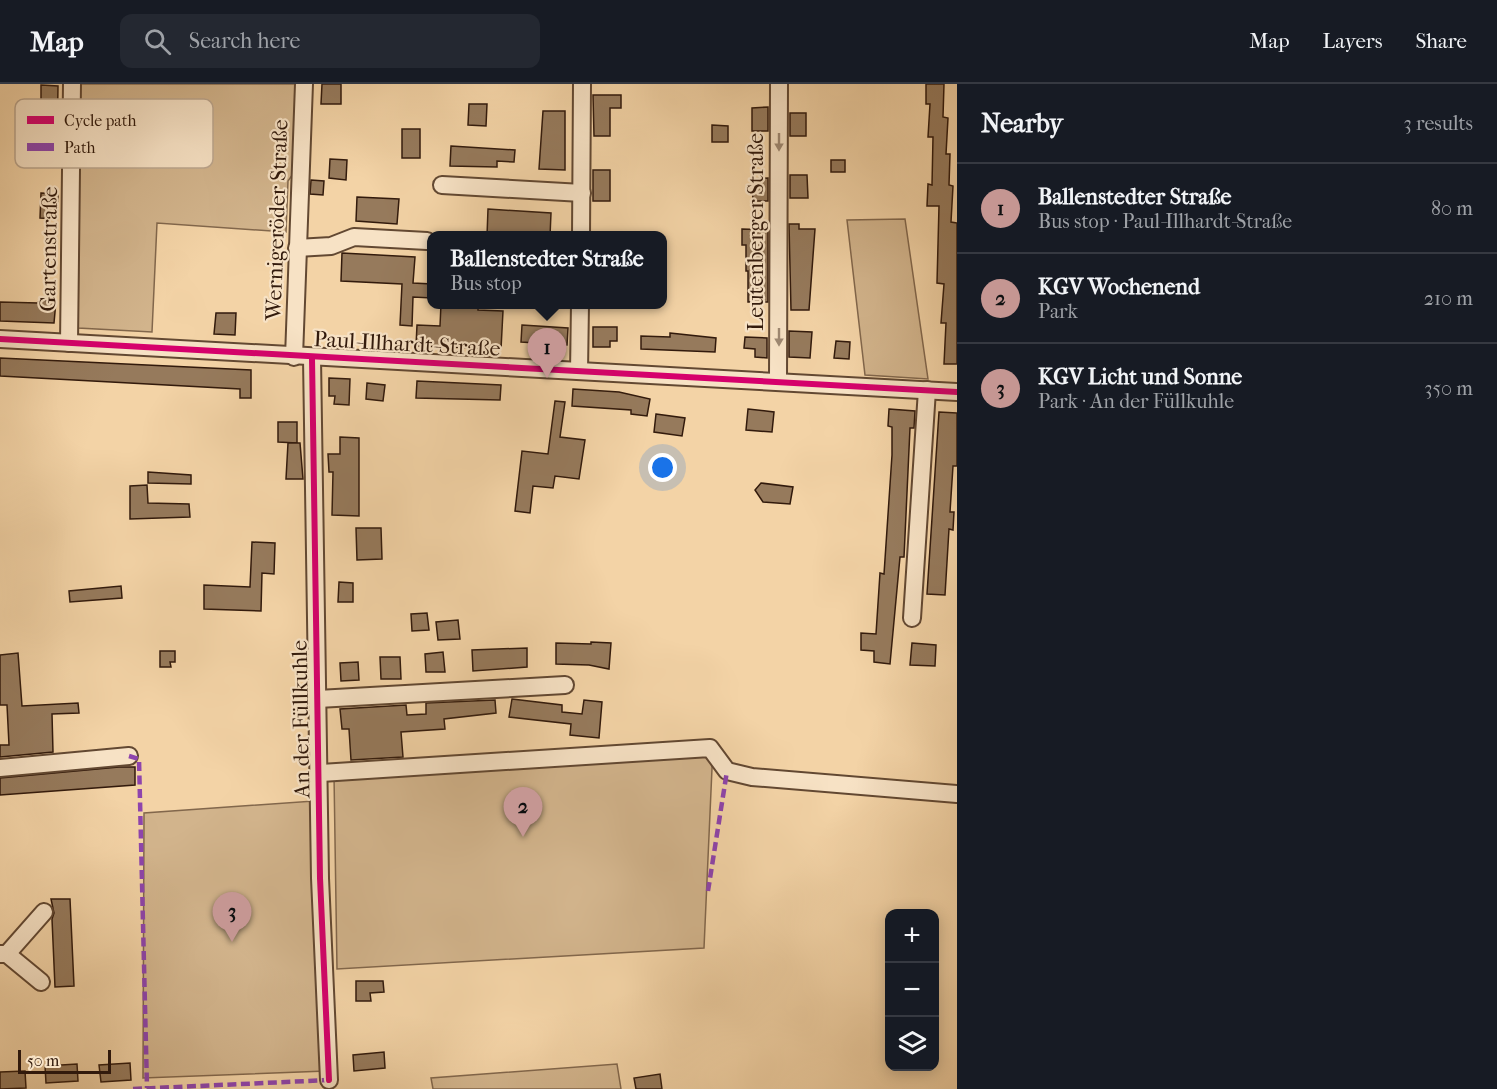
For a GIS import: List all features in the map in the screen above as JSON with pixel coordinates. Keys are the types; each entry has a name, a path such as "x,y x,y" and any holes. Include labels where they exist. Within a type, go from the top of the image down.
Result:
{"street":[{"name":"Gartenstraße","path":"72,84 72,99"},
{"name":"Wernigeröder Straße","path":"294,357 304,84"},
{"path":"581,231 582,84"},
{"name":"Leutenberger Straße","path":"778,381 779,84"},
{"name":"Gartenstraße","path":"69,343 71,168"},
{"path":"442,185 582,193"},
{"path":"297,248 331,246 354,237 427,241"},
{"path":"579,371 580,309"},
{"name":"Paul-Illhardt-Straße","path":"0,339 957,392"},
{"name":"An der Füllkuhle","path":"312,358 321,773 320,878 329,1080"},
{"path":"912,618 927,390"},
{"name":"An der Füllkuhle","path":"318,699 565,685"},
{"path":"321,773 710,747 727,771 752,777 957,794"},
{"path":"0,768 129,756"},
{"path":"41,982 4,954 44,912"}],"shaded area":[{"path":"80,84 296,84 293,174 288,181 286,232 157,223 152,332 78,328 79,168 213,168 213,99 80,99"},
{"path":"905,219 928,379 865,375 847,220"},
{"path":"713,746 704,948 337,969 334,775"},
{"path":"314,801 326,1071 143,1078 144,813"},
{"path":"617,1064 621,1089 433,1089 431,1078"}],"building":[{"path":"322,84 341,84 341,104 321,104"},
{"path":"926,84 944,84 943,117 948,118 946,154 950,154 949,185 953,186 951,222 957,223 957,364 944,364 946,323 941,323 944,284 937,283 939,206 927,206 928,184 932,185 933,137 928,137 930,104 926,104"},
{"path":"41,85 58,86 58,99 41,99"},
{"path":"593,95 621,95 621,108 610,108 610,136 594,136"},
{"path":"469,104 487,104 486,126 468,125"},
{"path":"768,107 768,131 752,131 752,108"},
{"path":"543,111 565,111 565,170 539,169"},
{"path":"790,113 806,113 806,136 790,136"},
{"path":"712,125 728,126 728,142 712,142"},
{"path":"402,129 420,129 420,158 402,158"},
{"path":"451,146 515,150 514,162 497,161 497,167 450,166"},
{"path":"330,159 347,160 346,180 329,178"},
{"path":"831,160 845,160 845,172 831,172"},
{"path":"593,170 610,170 610,201 593,201"},
{"path":"790,175 807,175 808,198 790,198"},
{"path":"768,178 768,201 753,201 752,179"},
{"path":"311,180 324,181 323,195 310,194"},
{"path":"41,193 58,194 57,219 40,218"},
{"path":"357,197 399,199 397,224 356,221"},
{"path":"488,209 551,213 550,231 487,231"},
{"path":"789,224 799,224 799,229 815,229 809,310 791,310"},
{"path":"742,229 768,230 768,302 748,302 746,245 742,245"},
{"path":"342,253 415,257 413,283 427,284 427,298 413,297 412,326 400,325 402,284 341,281"},
{"path":"39,300 56,301 54,323 0,321 0,302 38,303"},
{"path":"441,309 503,311 501,349 416,346 417,325 440,326"},
{"path":"216,313 236,313 235,335 214,334"},
{"path":"522,325 568,328 567,345 521,342"},
{"path":"593,327 617,327 617,341 610,341 610,347 593,347"},
{"path":"789,331 812,332 810,358 789,357"},
{"path":"670,333 716,338 715,352 641,349 641,336 670,337"},
{"path":"745,337 767,338 767,358 755,357 755,349 744,348"},
{"path":"836,341 850,342 849,359 834,358"},
{"path":"0,358 251,370 251,398 240,398 240,389 0,376"},
{"path":"329,378 350,379 349,405 334,404 335,396 329,396"},
{"path":"417,381 501,385 500,400 416,398"},
{"path":"367,383 385,385 383,401 366,399"},
{"path":"573,389 619,392 650,399 647,416 631,414 631,410 572,406"},
{"path":"555,401 565,402 560,437 585,440 579,479 555,476 553,488 533,486 530,513 515,511 522,451 548,454"},
{"path":"748,409 774,412 772,432 746,430"},
{"path":"889,409 915,411 914,428 910,428 904,557 900,557 890,664 874,662 874,651 861,650 861,633 876,634 880,573 884,574 892,455 892,427 888,426"},
{"path":"939,412 957,413 957,466 953,466 950,512 954,512 953,530 949,529 945,595 927,594"},
{"path":"656,414 685,418 682,436 654,432"},
{"path":"278,422 297,422 297,443 278,442"},
{"path":"340,437 359,438 359,516 332,515 333,472 329,472 328,454 340,454"},
{"path":"288,443 300,443 303,479 286,479"},
{"path":"148,472 191,475 191,484 148,483"},
{"path":"761,483 793,487 790,504 763,502 755,490"},
{"path":"147,485 148,503 189,504 190,517 130,519 130,486"},
{"path":"356,528 381,528 382,559 357,560"},
{"path":"252,542 275,543 274,574 262,573 261,611 204,609 204,585 250,587"},
{"path":"339,582 353,583 353,602 338,602"},
{"path":"121,586 122,598 70,602 69,591"},
{"path":"427,613 429,630 412,631 411,614"},
{"path":"458,620 460,639 438,640 436,622"},
{"path":"591,642 611,643 609,669 589,665 556,664 556,643 591,644"},
{"path":"912,643 936,645 935,666 910,665"},
{"path":"527,648 527,667 473,671 472,650"},
{"path":"160,651 175,651 175,662 170,662 171,667 160,667"},
{"path":"443,652 445,672 426,672 425,654"},
{"path":"18,653 22,706 78,703 79,713 52,714 53,752 0,757 0,745 9,745 7,705 0,705 0,655"},
{"path":"380,657 400,657 401,679 381,679"},
{"path":"358,662 359,680 341,681 340,663"},
{"path":"512,699 562,705 562,712 582,714 584,700 602,702 599,738 570,735 571,724 509,717"},
{"path":"495,700 496,713 444,719 445,729 401,732 403,757 351,760 349,729 342,729 340,709 406,705 407,715 426,714 426,703"},
{"path":"135,767 135,785 0,795 0,778"},
{"path":"51,899 70,899 74,986 55,987 52,919 54,913"},
{"path":"356,981 383,981 384,992 370,993 371,1001 356,1001"},
{"path":"384,1052 385,1068 354,1071 353,1055"},
{"path":"130,1063 131,1080 101,1082 99,1065"},
{"path":"77,1064 78,1081 46,1083 45,1066"},
{"path":"25,1071 26,1088 0,1089 0,1072"},
{"path":"660,1074 662,1089 636,1089 634,1078"}],"marked path":[{"path":"129,756 139,759 147,1088"},
{"path":"708,891 727,771"},
{"path":"133,1089 329,1080"}],"cycle path":[{"path":"0,339 957,392"},
{"path":"312,358 320,878 329,1080"}],"place":[{"name":"Ballenstedter Straße","path":"547,378"},
{"name":"KGV Wochenend","path":"523,837"},
{"name":"KGV Licht und Sonne","path":"232,942"}]}
